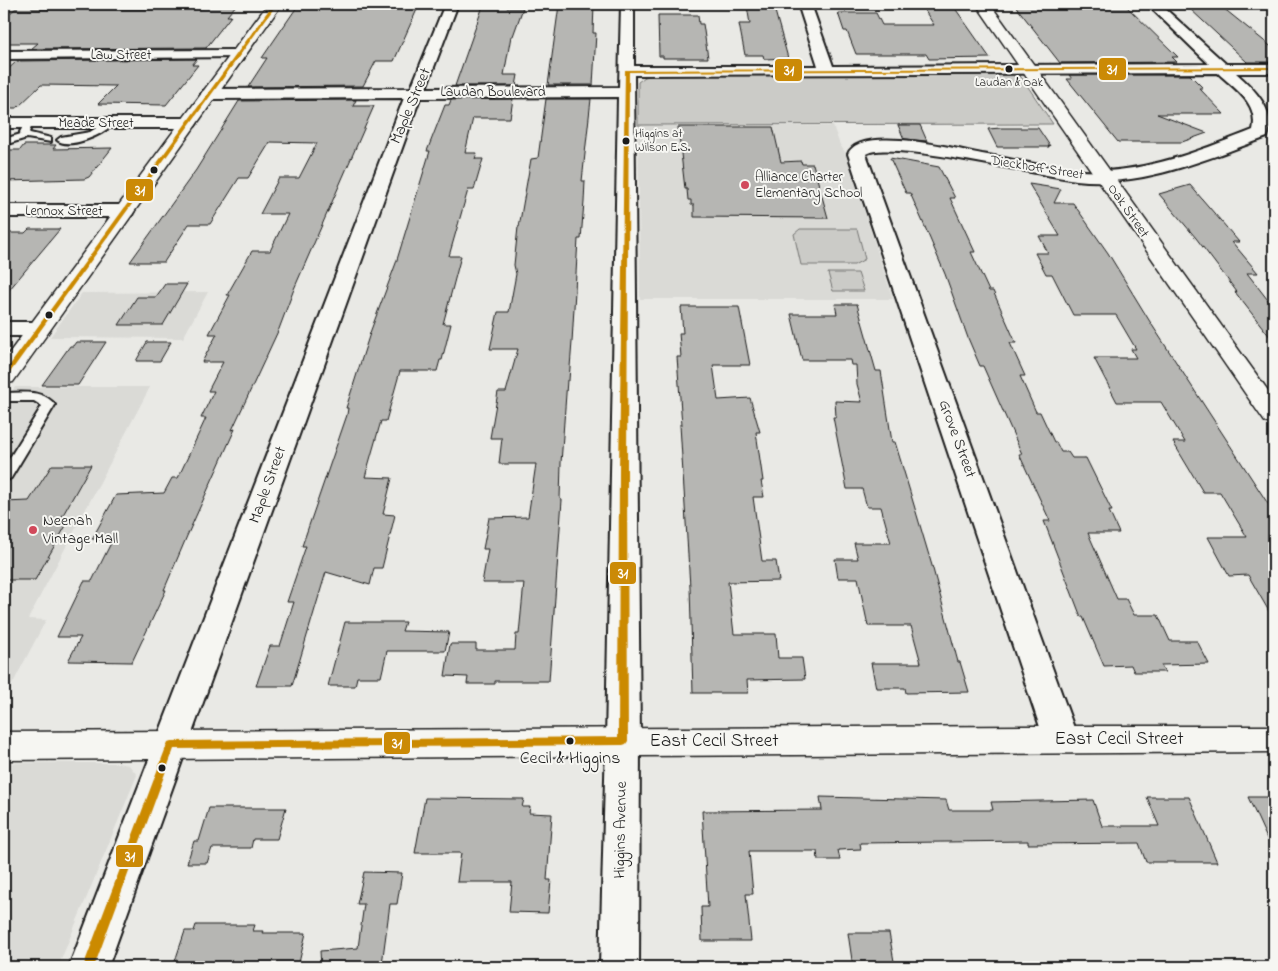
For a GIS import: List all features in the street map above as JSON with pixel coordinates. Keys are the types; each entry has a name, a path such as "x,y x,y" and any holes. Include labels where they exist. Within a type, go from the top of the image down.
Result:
{"main road":[{"path":"4,377 275,4"},
{"name":"Oak Street","path":"983,4 1274,417"},
{"name":"East Cecil Street","path":"4,746 623,741 1274,739"}],"street":[{"name":"Maple Street","path":"88,967 170,745 451,4"},
{"name":"Higgins Avenue","path":"619,967 623,741 622,469 628,4"},
{"path":"804,4 827,69"},
{"path":"1153,4 1248,92 1260,107 1268,135"},
{"name":"Law Street","path":"4,54 238,54"},
{"name":"Laudan Boulevard","path":"209,94 416,93 827,69 1274,68"},
{"name":"Meade Street","path":"4,123 28,129 109,123 189,123"},
{"name":"Dieckhoff Street","path":"868,145 902,145 1075,176 1104,178 1134,174 1268,135"},
{"name":"Grove Street","path":"868,145 858,151 857,158 985,517 1061,739"},
{"name":"Lennox Street","path":"4,211 125,210"},
{"path":"4,329 38,329"}],"lane":[{"path":"61,140 88,137 103,130 109,123"},
{"path":"4,142 28,129 48,140"},
{"path":"4,137 16,137"},
{"path":"4,396 37,398 45,400 49,405 4,478"}],"shaded area":[{"path":"1017,73 1053,124 638,125 638,82 645,77 653,75"},
{"path":"638,125 833,126 840,145 845,152 893,299 640,299"},
{"path":"800,229 857,229 865,259 854,265 801,265 794,234"},
{"path":"828,273 858,273 864,291 833,291"},
{"path":"208,292 183,338 50,337 82,293"},
{"path":"15,387 150,387 28,619 46,620 4,700 4,404"},
{"path":"4,763 117,763 129,765 137,775 58,967 4,967"}],"building":[{"path":"207,4 237,4 227,16 231,16 206,48 31,49 38,43 4,43 4,18 15,9 177,9 204,8"},
{"path":"299,4 419,5 394,61 376,61 363,86 248,87 267,58 262,58"},
{"path":"594,4 593,33 596,33 593,85 548,85 559,5"},
{"path":"753,4 773,4 788,58 764,59 763,55 745,55 739,24 750,24 747,6 753,6"},
{"path":"924,4 952,4 990,58 929,59 926,54 856,54 847,31 844,31 838,13 876,13 882,25 934,25 923,8 926,8"},
{"path":"1014,4 1124,4 1178,57 1172,57 1177,62 1060,63"},
{"path":"483,6 523,8 513,36 511,36 504,75 518,75 516,86 455,86"},
{"path":"1188,7 1222,7 1274,49 1274,62 1247,62"},
{"path":"658,15 698,15 699,24 703,24 708,58 663,58 663,56 659,56"},
{"path":"197,59 192,65 198,65 166,105 98,104 116,86 41,85 17,108 4,108 4,73 17,61"},
{"path":"1069,75 1190,75 1203,88 1199,88 1224,114 1157,114 1207,133 1182,142 1118,142 1067,79 1072,79"},
{"path":"513,99 510,118 473,118 465,153 477,153 475,159 483,159 474,190 468,190 449,256 461,256 443,324 451,324 442,360 440,360 437,371 400,371 386,421 381,421 365,477 392,478 383,514 395,515 382,568 374,568 370,585 326,572 292,686 256,686 270,646 280,646 294,602 287,602 306,546 302,546 347,415 348,408 346,408 371,330 396,263 430,151 427,151 445,105 449,105 451,100"},
{"path":"546,99 591,99 582,181 585,181 584,202 581,239 578,239 572,342 569,380 567,380 561,463 560,499 562,500 549,681 495,681 495,684 467,684 468,677 445,676 450,644 476,644 476,650 515,650 516,634 519,634 524,583 482,583 488,549 483,549 489,518 528,517 536,464 499,464 502,438 490,438 498,392 506,392 518,349 490,349 498,312 509,312 516,274 514,265 518,227 531,159 538,158"},
{"path":"356,100 353,106 374,106 294,289 279,329 232,430 235,429 164,590 166,590 132,662 68,661 81,637 57,637 84,581 92,581 113,539 92,539 116,495 164,493 172,478 178,478 206,418 201,418 214,391 208,391 223,362 202,362 217,334 209,334 230,295 227,295 252,251 270,251 288,214 260,214 279,178 299,178 317,143 270,142 248,178 239,178 210,224 189,224 164,262 130,262 196,170 239,101"},
{"path":"898,125 920,125 927,141 904,139"},
{"path":"678,127 773,127 781,162 801,161 802,164 813,164 828,218 694,217 694,205 691,205 691,200 688,200 687,189 685,189"},
{"path":"1038,128 1050,146 997,147 988,129"},
{"path":"24,145 56,145 53,149 112,148 89,177 84,179 4,181 4,150 20,150"},
{"path":"890,158 939,167 955,198 950,198 975,252 971,252 989,291 993,291 1016,343 1010,343 1025,376 1020,376 1036,412 1040,412 1054,442 1056,442 1061,452 1068,452 1072,458 1086,458 1112,511 1109,511 1119,533 1088,533 1117,599 1126,599 1134,615 1158,615 1170,641 1197,641 1209,664 1161,665 1165,672 1134,672 1131,665 1104,666 1083,617 1081,617 1044,521 1050,521 1019,454 1022,454 983,366 980,366 945,274 910,193 906,193"},
{"path":"1029,184 1061,189 1054,203 1073,203 1108,253 1152,325 1274,513 1274,620 1248,575 1229,576 1208,537 1247,537 1220,492 1203,492 1173,442 1185,442 1161,402 1117,402 1094,358 1136,358 1131,349 1136,349 1116,315 1073,315 1052,274 1046,274 1035,253 1048,253 1039,236 1060,236"},
{"path":"1190,185 1239,242 1232,242 1258,273 1247,273 1274,308 1274,342 1196,238 1159,194"},
{"path":"29,229 60,229 4,296 4,233 25,233"},
{"path":"165,284 187,284 163,325 119,325 137,297 156,297"},
{"path":"835,304 857,304 876,371 881,371 892,442 895,442 933,569 958,662 960,662 969,692 906,693 905,688 876,688 871,663 921,663 911,626 868,626 858,578 838,578 835,559 858,559 854,543 891,543 881,507 867,507 862,489 847,489 833,417 836,417 835,401 862,402 857,384 856,365 851,365 850,360 802,360 791,314 837,314"},
{"path":"681,307 739,307 750,365 713,365 718,400 750,398 760,432 756,432 764,497 753,497 762,561 776,561 779,581 728,582 734,634 776,634 778,658 802,658 805,679 747,680 748,693 693,693 690,587 677,357 681,357 679,333 683,333"},
{"path":"76,342 106,342 78,385 42,385 70,346 73,346"},
{"path":"147,342 171,342 160,361 136,361"},
{"name":"Neenah Vintage Mall","path":"52,465 91,465 59,522 68,522 35,580 4,580 4,502 29,501"},
{"path":"345,622 405,622 402,631 449,632 445,651 387,651 381,677 357,677 355,686 328,686"},
{"path":"820,797 946,800 949,810 993,810 991,802 1093,800 1102,826 1159,826 1147,797 1189,797 1217,862 1146,862 1139,843 1028,844 1028,841 860,843 861,849 838,850 840,860 818,860 817,851 749,851 753,894 746,894 751,941 702,941 701,907 708,907 702,811 822,810"},
{"path":"1248,797 1274,797 1274,854"},
{"path":"425,798 524,799 522,807 530,807 529,813 552,814 547,880 551,880 548,913 509,912 512,882 457,882 461,853 415,853"},
{"path":"209,808 286,808 277,839 253,839 251,848 212,848 207,863 187,863 194,841 199,841"},
{"path":"364,872 402,873 397,904 390,904 382,964 321,967 320,951 358,948 364,904 357,904"},
{"path":"196,925 255,925 253,931 263,931 262,933 306,933 298,967 173,967 185,931 194,931"},
{"path":"848,933 889,933 895,967 853,967"}],"transit line":[{"name":"31","path":"4,377 275,4"},
{"name":"31","path":"627,71 1274,68"},
{"name":"31","path":"623,741 623,469 627,71"},
{"name":"31","path":"171,745 623,741"},
{"name":"31","path":"88,967 171,745"}],"place":[{"name":"Laudan & Oak","path":"1009,69"},
{"name":"Higgins at Wilson E.S.","path":"626,141"},
{"name":"Alliance Charter Elementary School","path":"745,185"},
{"name":"Neenah Vintage Mall","path":"33,530"},
{"name":"Cecil & Higgins","path":"570,741"}]}
